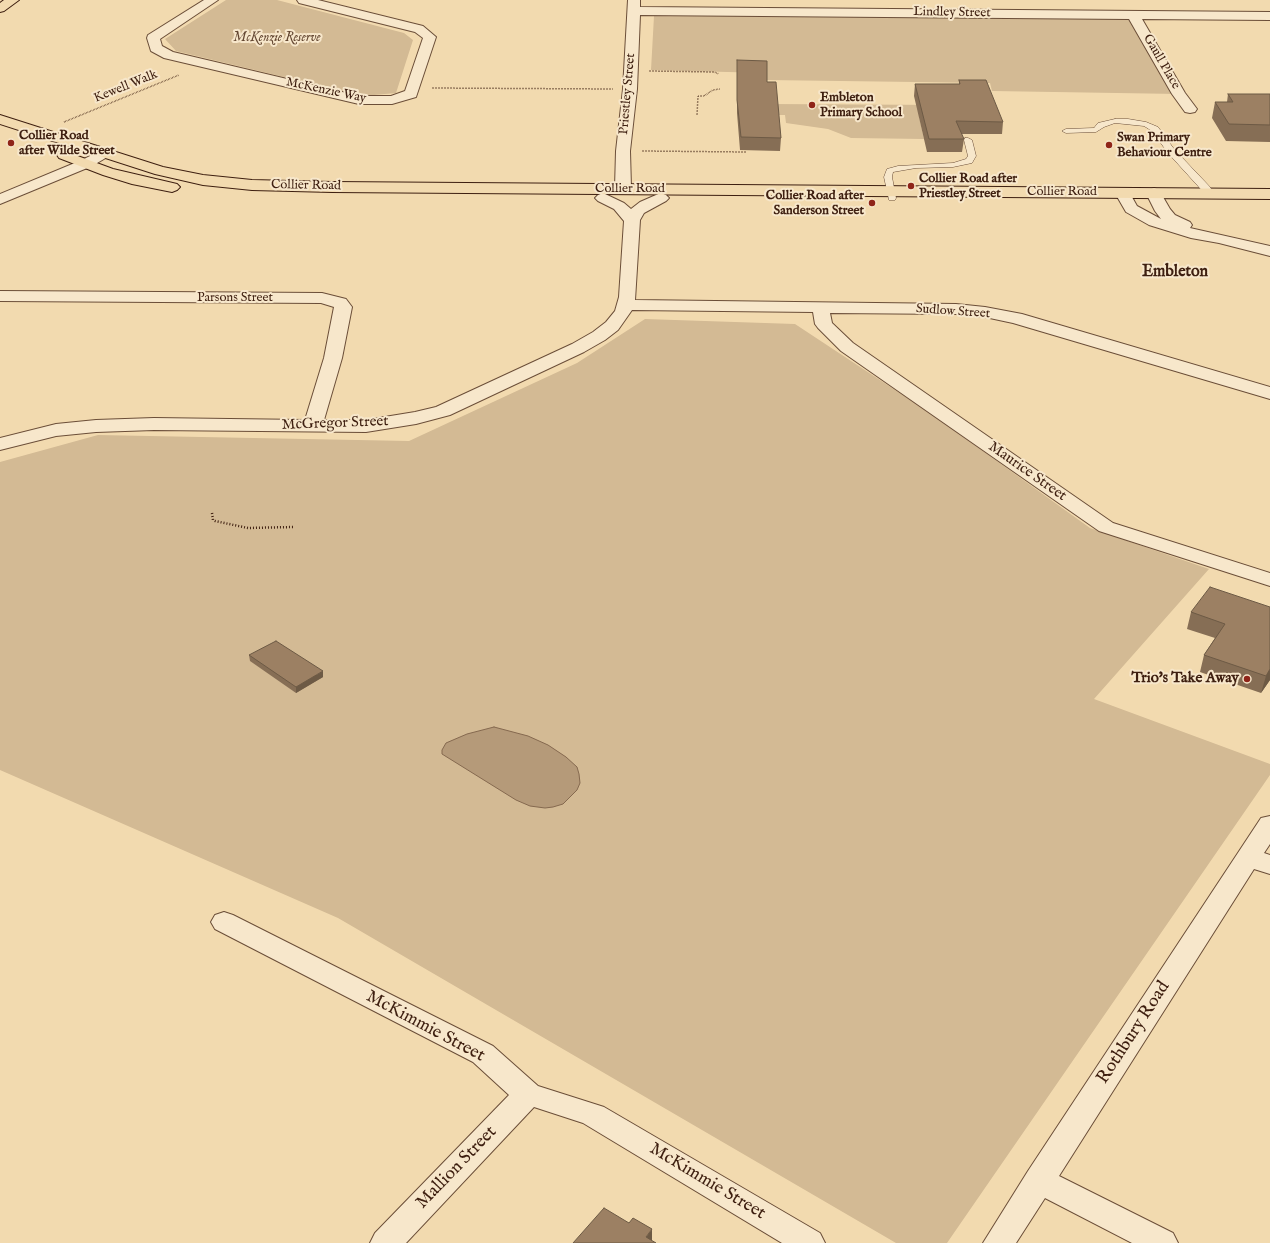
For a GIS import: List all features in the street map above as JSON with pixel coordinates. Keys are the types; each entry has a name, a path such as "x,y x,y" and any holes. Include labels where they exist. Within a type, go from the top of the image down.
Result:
{"main road":[{"path":"0,8 13,0"},
{"name":"Collier Road","path":"0,119 180,176 231,183 332,187 623,188 891,195"},
{"name":"Collier Road","path":"0,133 87,163 108,172 132,179 196,190 231,193 335,196 604,198 891,195 1125,196 1270,201"},
{"name":"Collier Road","path":"1156,197 1210,194 1270,194"}],"street":[{"name":"McKenzie Way","path":"212,0 153,38 156,48 169,55 359,100 392,100 411,94 413,88"},
{"path":"303,0 419,29 430,37 413,88"},
{"name":"Lindley Street","path":"634,6 842,6 1133,14 1270,16"},
{"name":"Priestley Street","path":"623,188 623,151 630,89 634,6"},
{"name":"Gaull Place","path":"1133,14 1179,94 1190,109"},
{"path":"0,199 87,163 104,153"},
{"path":"1125,196 1131,209 1155,222 1197,235 1218,238 1270,251"},
{"path":"1156,197 1163,211 1169,218 1218,238"},
{"path":"604,198 619,206 632,220 638,210 661,198"},
{"name":"McGregor Street","path":"0,444 56,430 96,426 154,424 366,426 392,423 443,410 578,348 599,336 612,326 623,312 625,305 632,220"},
{"name":"Parsons Street","path":"0,296 322,298 340,303 343,307 333,358 313,426"},
{"name":"Sudlow Street","path":"625,305 956,309 984,312 1016,318 1267,388"},
{"name":"Maurice Street","path":"821,308 824,324 847,347 1106,527 1270,580"},
{"name":"Rothbury Road","path":"999,1243 1039,1180 1260,861 1270,824"},
{"name":"McKimmie Street","path":"224,922 483,1054 528,1094 593,1115 810,1243"},
{"name":"Mallion Street","path":"386,1243 528,1094"},
{"path":"1039,1180 1162,1243"}],"lane":[{"path":"1066,130 1096,130 1101,125 1115,121 1128,121 1146,124 1154,129 1171,151 1210,194"},
{"path":"891,195 888,177 890,171 916,166 953,165 969,161 972,156 968,140"}],"path":[{"name":"Kewell Walk","path":"60,123 206,64"},
{"path":"649,71 714,72 719,74"},
{"path":"413,88 630,89"},
{"path":"697,116 698,96 704,96 713,90 720,89"},
{"path":"623,151 746,152"},
{"path":"212,513 213,520 215,521 248,528 293,527"}],"green space":[{"name":"McKenzie Reserve","path":"226,0 277,0 404,33 413,40 396,93 363,96 176,51 165,39"},
{"path":"662,14 1136,19 1179,94 992,91 990,83 766,80 766,73 651,70 654,16"},
{"path":"769,104 948,105 919,117 924,139 851,138 828,129 786,123 785,115 770,115"},
{"path":"645,319 795,324 933,415 1090,528 1209,569 1094,699 1270,764 1270,775 947,1243 896,1243 338,918 0,770 0,462 98,435 409,441 577,363"}],"shaded area":[{"path":"494,727 528,736 548,745 566,757 577,767 580,783 577,790 563,804 545,808 530,806 516,800 442,754 442,750 446,743 467,734"}],"building":[{"path":"737,60 767,61 767,82 776,82 781,138 741,137 737,100"},
{"path":"959,80 986,80 1003,122 956,121 964,139 929,139 915,84 960,84"},
{"path":"1228,94 1270,94 1270,125 1229,124 1215,102 1233,102"},
{"path":"1210,587 1270,607 1270,669 1266,676 1204,655 1225,624 1191,612"},
{"path":"276,641 323,671 296,687 249,655"},
{"path":"604,1208 629,1223 633,1218 652,1229 646,1237 656,1243 573,1243"}],"place":[{"name":"Embleton Primary School","path":"812,105"},
{"name":"Collier Road after Wilde Street","path":"11,143"},
{"name":"Swan Primary Behaviour Centre","path":"1109,145"},
{"name":"Collier Road after Priestley Street","path":"911,186"},
{"name":"Collier Road after Sanderson Street","path":"872,203"},
{"name":"Trio's Take Away","path":"1247,679"}],"district":[{"name":"Embleton","path":"1175,273"}]}
